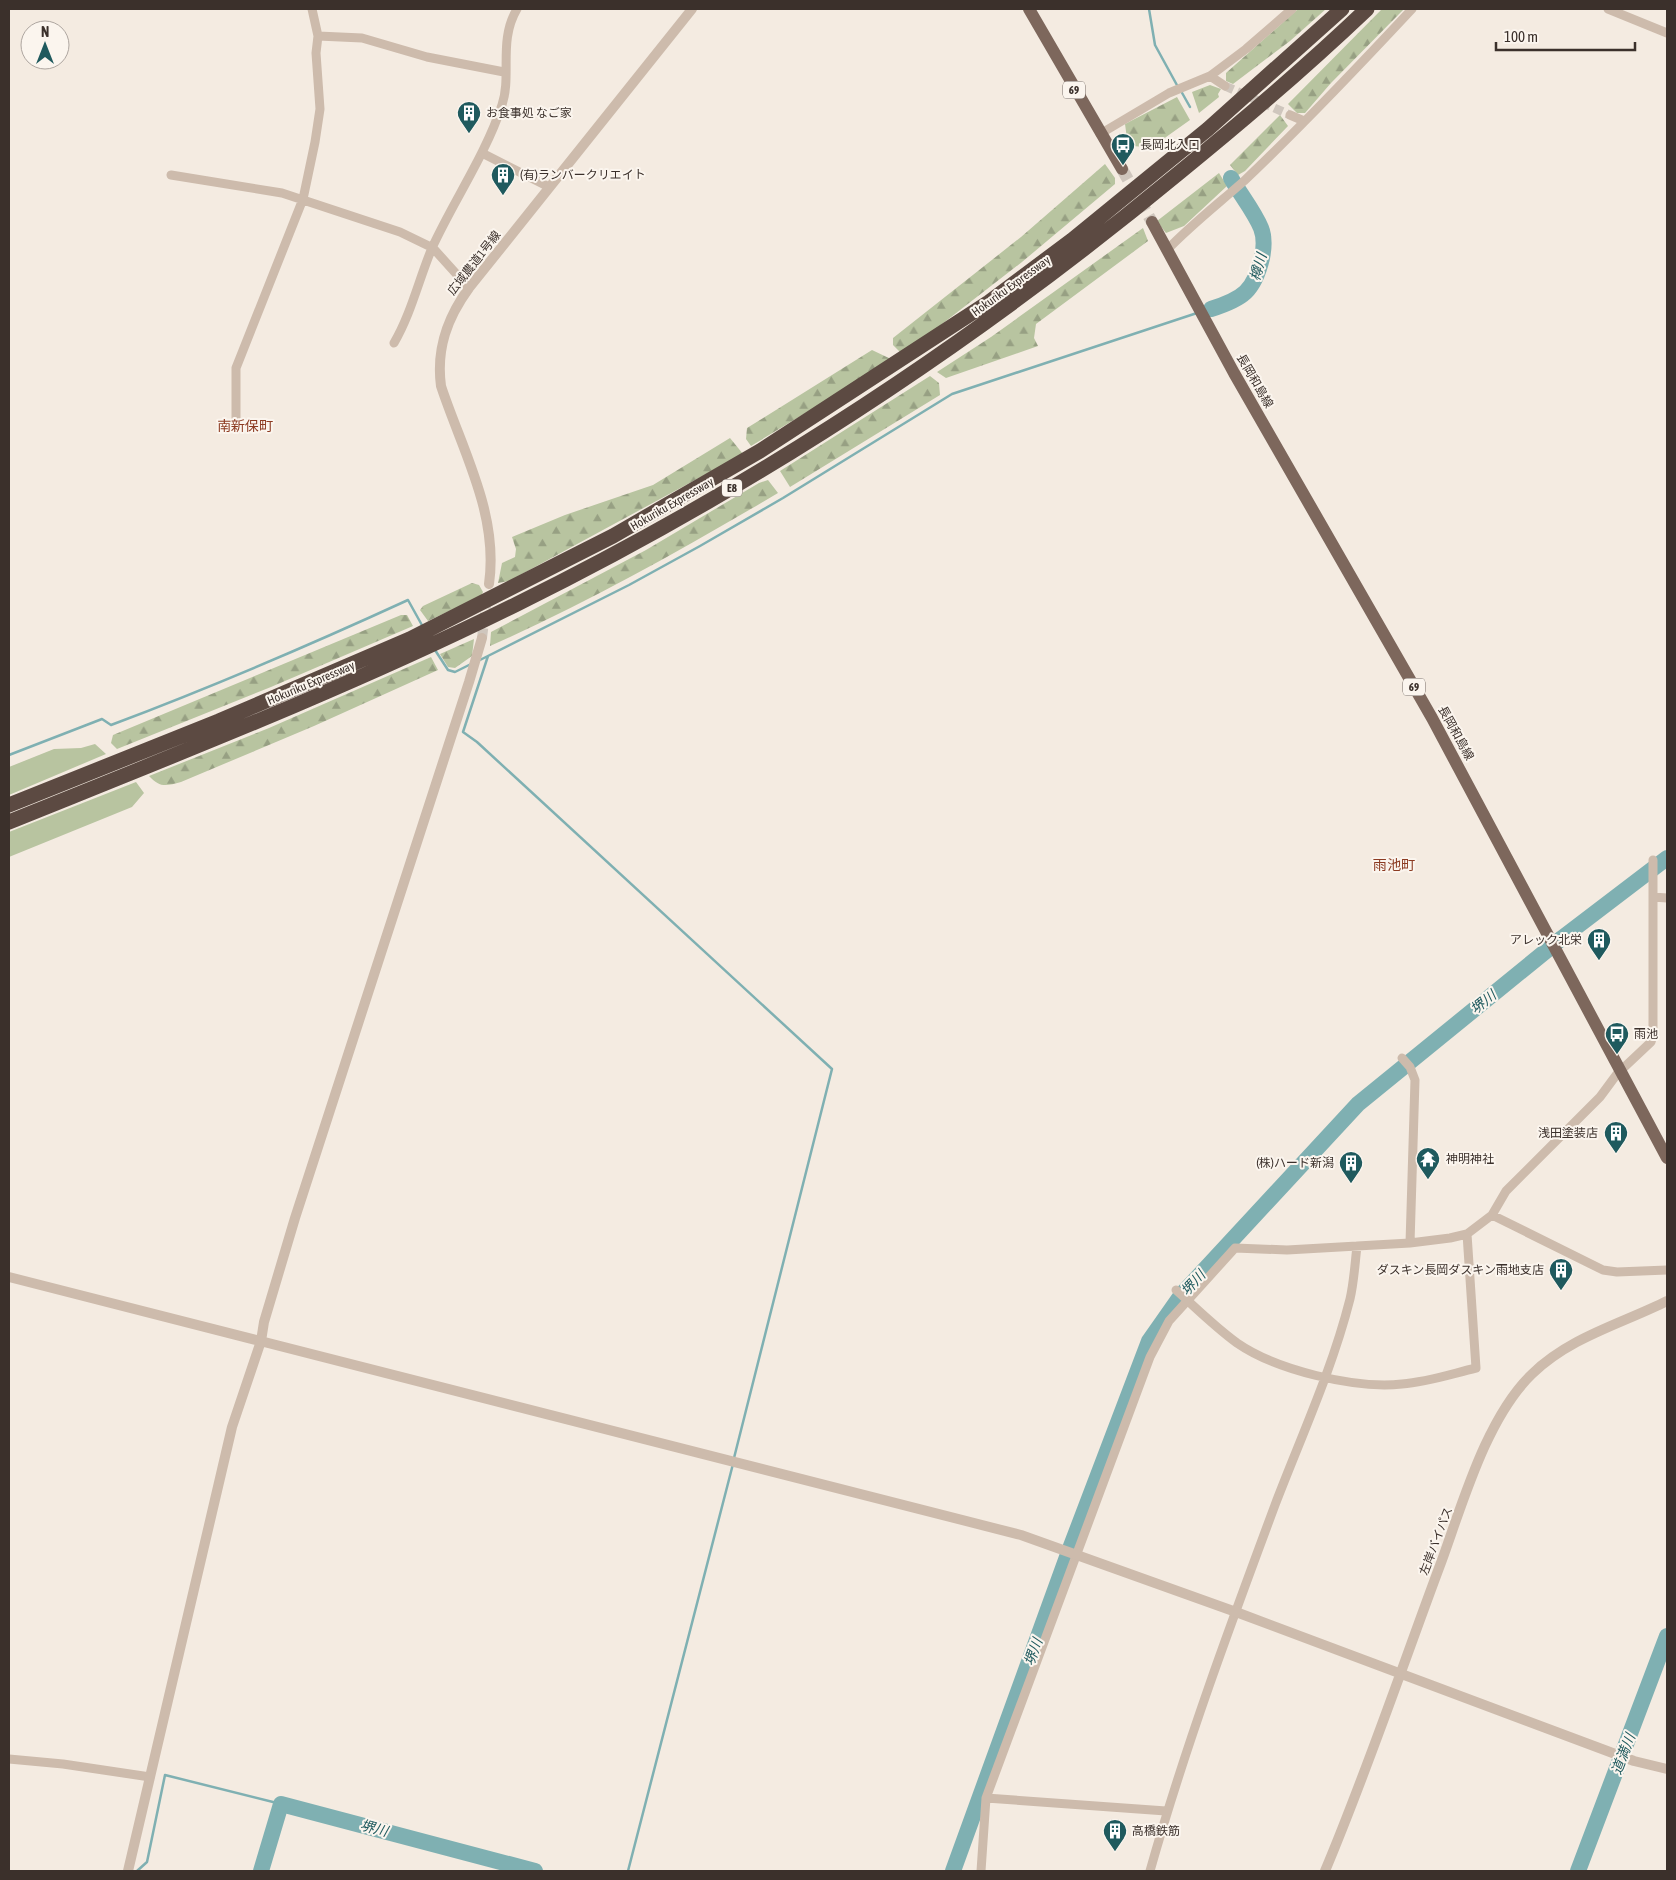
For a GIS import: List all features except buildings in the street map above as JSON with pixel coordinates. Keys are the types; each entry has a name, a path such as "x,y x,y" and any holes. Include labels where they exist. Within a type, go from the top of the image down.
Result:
{"highway":[{"name":"Hokuriku Expressway","path":"9,805 219,721 418,635 613,536 760,451 989,302 1072,240 1208,129 1342,9"},
{"name":"Hokuriku Expressway","path":"9,822 223,736 388,666 607,558 754,474 922,368 1091,246 1220,140 1367,9"}],"main road":[{"name":"69","path":"1029,9 1122,169"},
{"name":"長岡和島線","path":"1152,222 1234,373 1436,726 1667,1158"}],"street":[{"path":"236,419 236,368 303,199 320,109 316,53 318,36 312,9"},
{"path":"394,343 403,328 433,248 482,153 503,104 504,72 509,28 517,9"},
{"name":"広域農道1号線","path":"489,584 491,568 490,539 485,510 441,386 438,366 440,346 447,326 456,305 469,288 692,9"},
{"path":"1100,134 1169,93 1210,76 1246,49 1292,9"},
{"path":"1167,250 1194,222 1243,182 1304,122 1412,9"},
{"path":"1608,9 1667,33"},
{"path":"318,36 362,38 428,57 504,72"},
{"path":"1210,76 1225,86"},
{"path":"1290,115 1304,122"},
{"path":"482,153 549,187"},
{"path":"171,175 282,193 400,232 433,248 469,288"},
{"path":"128,1871 225,1453 243,1390 261,1341 264,1322 295,1218 482,638"},
{"path":"981,1871 986,1798 1156,1343 1169,1322 1235,1248 1287,1250 1410,1243 1450,1238 1467,1234 1492,1214 1506,1191 1600,1097 1621,1071 1651,1042 1653,1035 1653,860"},
{"path":"1653,897 1667,898"},
{"path":"1402,1058 1410,1067 1415,1080 1410,1243"},
{"path":"1492,1214 1603,1270 1617,1272 1667,1270"},
{"path":"1176,1290 1237,1343 1256,1354 1324,1378 1399,1385 1434,1379 1476,1368 1467,1234"},
{"path":"1150,1871 1166,1811 1236,1612 1324,1378 1350,1297 1357,1246"},
{"path":"9,1277 1021,1535 1236,1612 1606,1751 1634,1761 1667,1768"},
{"name":"左岸バイパス","path":"1325,1871 1486,1446 1507,1405 1532,1374 1570,1344 1667,1301"},
{"path":"9,1758 63,1764 150,1778"},
{"path":"986,1798 1166,1811"}],"green space":[{"path":"1298,9 1326,9 1290,41 1233,84 1226,81 1226,73"},
{"path":"1382,9 1404,9 1331,83 1305,113 1297,113 1288,104"},
{"path":"1210,85 1221,89 1218,94 1219,97 1199,113 1192,92"},
{"path":"1177,97 1190,120 1152,147 1128,146 1125,124"},
{"path":"1280,115 1288,126 1245,171 1238,175 1230,165"},
{"path":"1105,164 1115,178 1115,184 1022,262 924,338 900,352 893,345 893,338 1021,237"},
{"path":"1219,173 1227,186 1184,226 1166,233 1157,221"},
{"path":"1143,228 1148,241 1036,324 1034,338 1038,346 946,378 937,372 991,337"},
{"path":"872,350 893,360 751,446 746,439 747,428"},
{"path":"930,376 939,383 940,395 790,487 780,471"},
{"path":"730,438 743,454 509,581 498,583 502,563 515,557 516,549 512,537 565,515 653,485"},
{"path":"768,480 778,493 636,574 490,646 491,632 646,550 759,483"},
{"path":"472,583 479,585 483,592 481,596 428,621 420,610 423,606"},
{"path":"401,615 407,615 413,626 271,687 117,749 111,743 113,735"},
{"path":"474,639 472,656 455,668 448,667 440,654"},
{"path":"431,657 438,670 314,726 181,782 164,785 157,783 149,776 269,728"},
{"path":"95,744 106,754 9,795 9,767 54,749 81,748"},
{"path":"136,782 144,793 132,807 9,857 9,832"}],"waterway":[{"name":"樽川","path":"1149,9 1155,45 1178,87"},
{"name":"樽川","path":"1181,91 1190,107"},
{"name":"樽川","path":"1211,309 1231,301 1246,292 1255,278 1263,254 1264,239 1261,228 1255,215 1231,178"},
{"name":"樽川","path":"1205,311 1211,309"},
{"path":"478,661 629,585 700,546 783,498 952,394 1197,313"},
{"path":"9,755 102,719 111,725 149,711 261,665 408,600 423,627"},
{"path":"435,650 448,670 455,672 471,664"},
{"path":"488,656 463,732 477,742 832,1069 734,1458"},
{"name":"堺川","path":"953,1871 1071,1546 1149,1341 1182,1294 1358,1104 1562,938 1667,858"},
{"path":"628,1871 733,1464"},
{"name":"道満川","path":"1578,1871 1667,1636"},
{"path":"137,1871 147,1862 165,1775 281,1804"},
{"name":"堺川","path":"261,1871 281,1804 535,1871"}],"tunnel":[{"path":"1225,86 1290,115"},
{"path":"1122,169 1152,222"},
{"path":"482,638 487,597"}],"place":[{"name":"お食事処 なご家","path":"469,134"},
{"name":"長岡北入口","path":"1123,166"},
{"name":"(有)ランバークリエイト","path":"503,196"},
{"name":"アレック北栄","path":"1599,961"},
{"name":"雨池","path":"1617,1055"},
{"name":"浅田塗装店","path":"1616,1154"},
{"name":"神明神社","path":"1428,1180"},
{"name":"(株)ハード新潟","path":"1351,1184"},
{"name":"ダスキン長岡ダスキン雨地支店","path":"1561,1291"},
{"name":"高橋鉄筋","path":"1115,1852"}],"district":[{"name":"南新保町","path":"245,426"},
{"name":"雨池町","path":"1394,865"}]}
